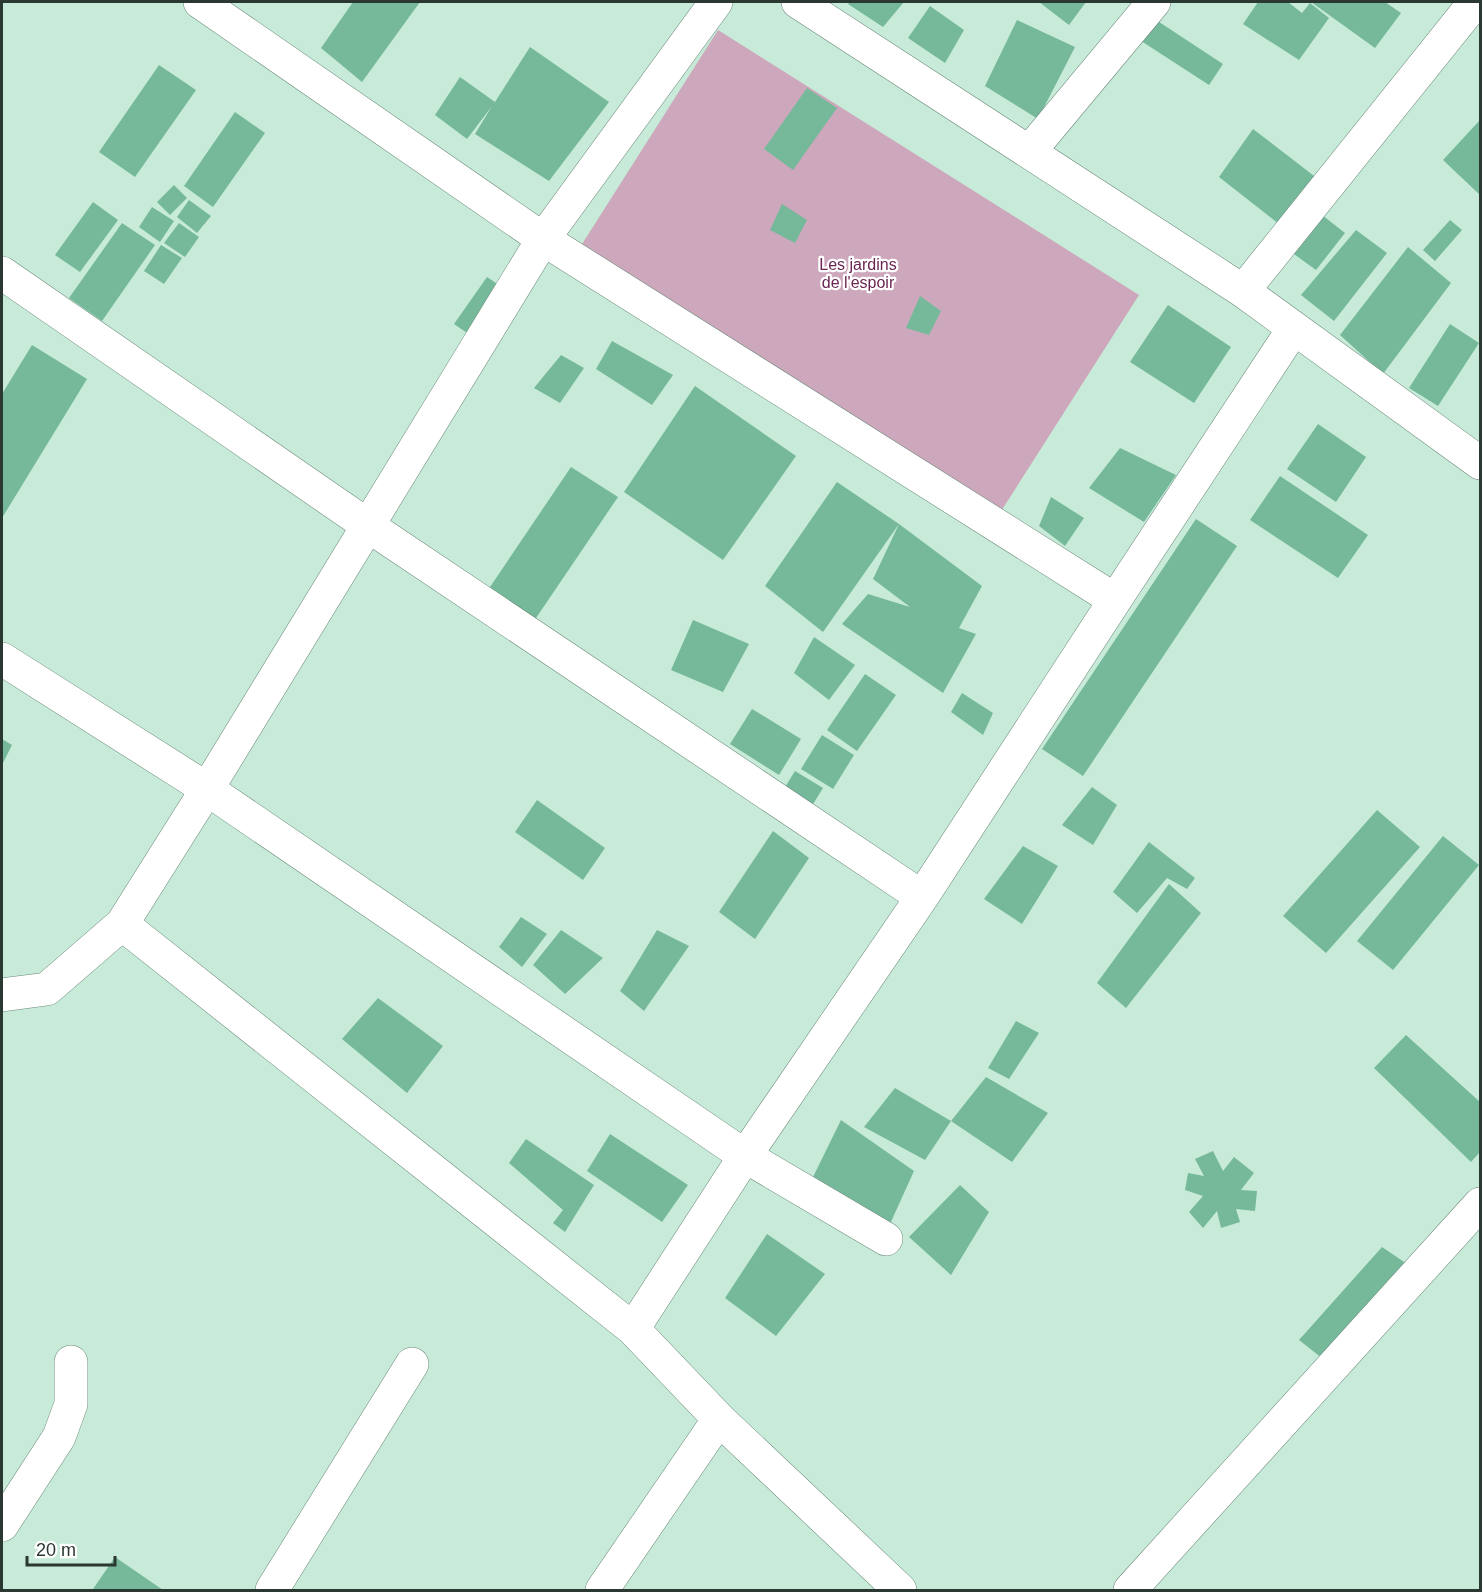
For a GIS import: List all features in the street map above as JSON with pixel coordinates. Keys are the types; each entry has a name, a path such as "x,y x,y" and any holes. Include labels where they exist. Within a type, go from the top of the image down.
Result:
{"street":[{"path":"200,2 543,239 1115,600"},
{"path":"2,995 47,989 122,924 543,239 716,2"},
{"path":"798,2 1243,291 1478,457"},
{"path":"1029,152 1154,2"},
{"path":"1243,291 1475,2"},
{"path":"2,273 367,525 922,897"},
{"path":"633,1329 745,1156 922,897 1294,328"},
{"path":"2,659 207,789 745,1156 886,1239"},
{"path":"122,924 633,1329 719,1419 900,1590"},
{"path":"1130,1590 1480,1204"},
{"path":"2,1525 59,1437 71,1404 71,1362"},
{"path":"272,1590 412,1364"},
{"path":"602,1590 719,1419"}],"green space":[{"name":"Les jardins de l'espoir","path":"718,30 1139,295 998,516 577,252"}],"building":[{"path":"353,2 420,2 362,82 321,48"},
{"path":"850,2 904,2 883,27 848,4"},
{"path":"1039,2 1086,2 1069,25"},
{"path":"1258,2 1288,2 1302,13 1310,3 1329,18 1299,60 1243,24"},
{"path":"1311,2 1385,2 1401,13 1375,48"},
{"path":"930,6 964,30 945,63 908,38"},
{"path":"1150,16 1223,64 1209,85 1135,37"},
{"path":"1017,20 1075,47 1038,119 985,86"},
{"path":"530,47 609,102 549,181 475,134 492,106 467,139 435,115 460,77 495,102"},
{"path":"159,65 196,90 135,177 99,152"},
{"path":"807,88 837,108 793,170 764,149"},
{"path":"235,112 265,133 213,207 184,186"},
{"path":"1480,120 1480,195 1443,160"},
{"path":"1253,129 1318,179 1284,228 1219,177"},
{"path":"174,185 187,198 170,215 157,202"},
{"path":"189,200 211,216 197,233 177,217"},
{"path":"93,202 118,220 80,272 55,255"},
{"path":"782,204 807,220 795,243 770,230"},
{"path":"152,207 174,221 160,242 139,227"},
{"path":"1317,211 1345,233 1316,270 1287,249"},
{"path":"1450,220 1462,230 1435,261 1423,250"},
{"path":"122,223 155,245 102,321 69,298"},
{"path":"179,223 199,237 185,257 164,243"},
{"path":"1356,230 1387,253 1334,321 1301,295"},
{"path":"161,245 182,258 164,284 144,271"},
{"path":"1408,247 1451,283 1383,374 1340,335"},
{"path":"487,277 502,287 470,335 454,324"},
{"path":"920,296 941,311 929,335 906,328"},
{"path":"1168,305 1231,347 1194,403 1130,362"},
{"path":"1450,324 1479,343 1438,406 1409,388"},
{"path":"612,341 673,375 652,405 596,369"},
{"path":"32,345 87,379 2,518 2,394"},
{"path":"561,355 584,368 560,403 534,388"},
{"path":"695,386 796,456 723,560 624,492"},
{"path":"1318,424 1366,457 1336,502 1287,469"},
{"path":"1120,448 1176,475 1144,522 1089,488"},
{"path":"571,467 618,497 534,621 488,590"},
{"path":"1280,476 1368,535 1338,578 1250,520"},
{"path":"837,482 899,524 823,632 765,586"},
{"path":"1051,497 1084,518 1065,546 1039,526"},
{"path":"1196,519 1237,546 1083,776 1042,749"},
{"path":"899,524 982,586 959,628 976,634 943,693 842,624 868,594 910,607 873,579"},
{"path":"693,620 749,644 723,692 671,670"},
{"path":"814,637 855,665 829,700 794,673"},
{"path":"865,674 896,695 857,751 827,730"},
{"path":"962,693 993,713 983,735 951,712"},
{"path":"752,709 801,739 779,775 730,744"},
{"path":"822,735 854,755 833,789 801,769"},
{"path":"2,739 12,745 2,765"},
{"path":"795,771 823,788 810,809 782,792"},
{"path":"1092,787 1117,805 1093,845 1062,825"},
{"path":"537,800 605,848 583,880 515,832"},
{"path":"1377,810 1420,847 1326,953 1283,916"},
{"path":"773,831 809,858 755,939 719,912"},
{"path":"1443,836 1479,865 1393,970 1357,941"},
{"path":"1149,842 1195,878 1187,889 1167,878 1137,913 1113,892"},
{"path":"1023,846 1058,866 1022,924 984,899"},
{"path":"1169,884 1201,913 1126,1008 1097,983"},
{"path":"521,917 547,934 522,967 499,947"},
{"path":"561,930 603,958 565,994 533,965"},
{"path":"657,930 689,946 644,1011 620,991"},
{"path":"378,998 443,1046 407,1093 342,1039"},
{"path":"1016,1021 1039,1033 1009,1079 988,1068"},
{"path":"1406,1035 1480,1102 1480,1152 1471,1162 1374,1068"},
{"path":"986,1077 1048,1113 1012,1162 951,1121"},
{"path":"895,1088 951,1121 925,1160 864,1127"},
{"path":"841,1120 914,1171 890,1224 813,1177"},
{"path":"610,1134 688,1185 662,1222 587,1171"},
{"path":"526,1139 594,1185 565,1232 553,1223 563,1210 509,1163"},
{"path":"1213,1151 1223,1171 1234,1157 1254,1173 1241,1190 1257,1191 1255,1211 1236,1209 1240,1222 1221,1228 1217,1211 1203,1228 1189,1212 1203,1196 1185,1190 1188,1173 1204,1176 1195,1159"},
{"path":"960,1185 989,1212 951,1275 909,1237"},
{"path":"767,1234 825,1274 776,1336 725,1298"},
{"path":"1382,1247 1413,1268 1327,1362 1299,1340"},
{"path":"115,1557 163,1590 93,1589"}]}
